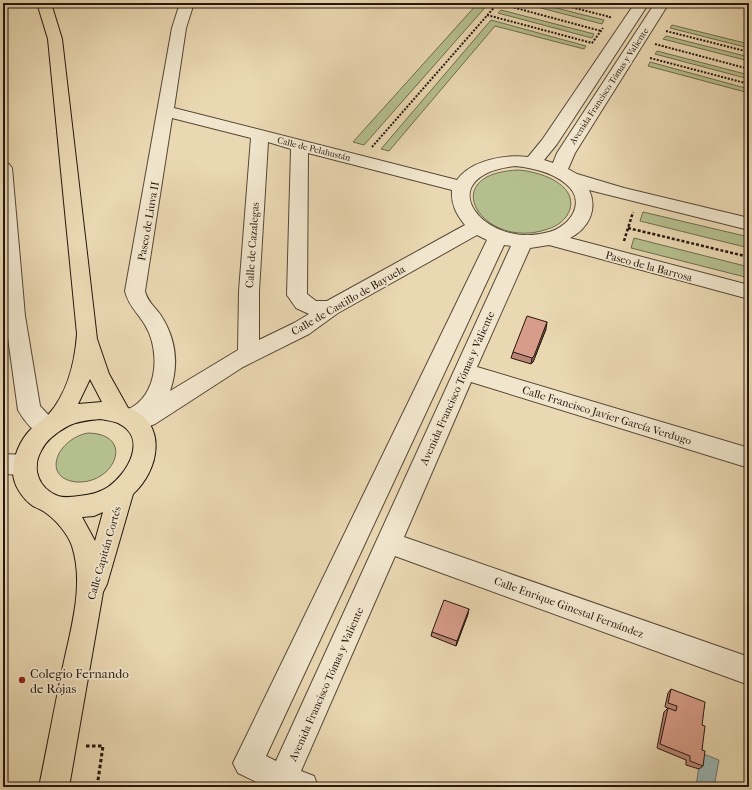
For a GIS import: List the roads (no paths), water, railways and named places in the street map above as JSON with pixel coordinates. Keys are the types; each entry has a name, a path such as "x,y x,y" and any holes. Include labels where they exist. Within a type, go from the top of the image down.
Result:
{"main road":[{"path":"44,3 55,39 87,334 91,354 98,374 128,419"},
{"path":"51,425 68,403 80,378 87,348 87,334"},
{"name":"Calle Capitán Cortés","path":"105,410 128,419 144,440 144,457 136,475 122,491 107,500 86,507 70,508 54,505 41,499 31,490 26,478 14,464 51,425 69,415 84,411 105,410"},
{"name":"Calle Capitán Cortés","path":"86,615 122,491"},
{"name":"Calle Capitán Cortés","path":"54,505 73,524 80,535 87,552 90,572 90,593 54,787"}],"street":[{"name":"Paseo de Liuva II","path":"128,419 144,411 151,404 157,396 164,380 165,358 160,333 149,315 138,302 136,291 179,28 187,3"},
{"name":"Avenida Francisco Tómas y Valiente","path":"533,162 548,144 642,3"},
{"name":"Avenida Francisco Tómas y Valiente","path":"564,174 566,153 662,3"},
{"name":"Calle de Pelahustán","path":"165,111 463,187"},
{"name":"Calle de Cazalegas","path":"248,354 249,291 260,135"},
{"path":"300,145 297,294 300,300 310,307 324,309 331,308"},
{"path":"564,174 581,190 585,205 584,212 581,219 569,231 550,239 523,241 488,231 468,217 462,207 460,196 463,187 470,176 490,165 506,162 533,162 622,193 749,224"},
{"path":"3,168 9,316 29,410 51,425"},
{"name":"Avenida Francisco Tómas y Valiente","path":"488,231 248,763 293,783 388,543 523,241"},
{"name":"Calle de Castillo de Bayuela","path":"128,419 248,354 309,325 331,308 488,231"},
{"name":"Paseo de la Barrosa","path":"550,239 749,292"},
{"name":"Calle Francisco Javier García Verdugo","path":"464,372 749,458"},
{"name":"Calle Enrique Ginestal Fernández","path":"388,543 749,671"}],"water":[{"path":"701,753 719,760 714,787 696,786"}],"place":[{"name":"Colegio Fernando de Rojas","path":"22,680"}]}
